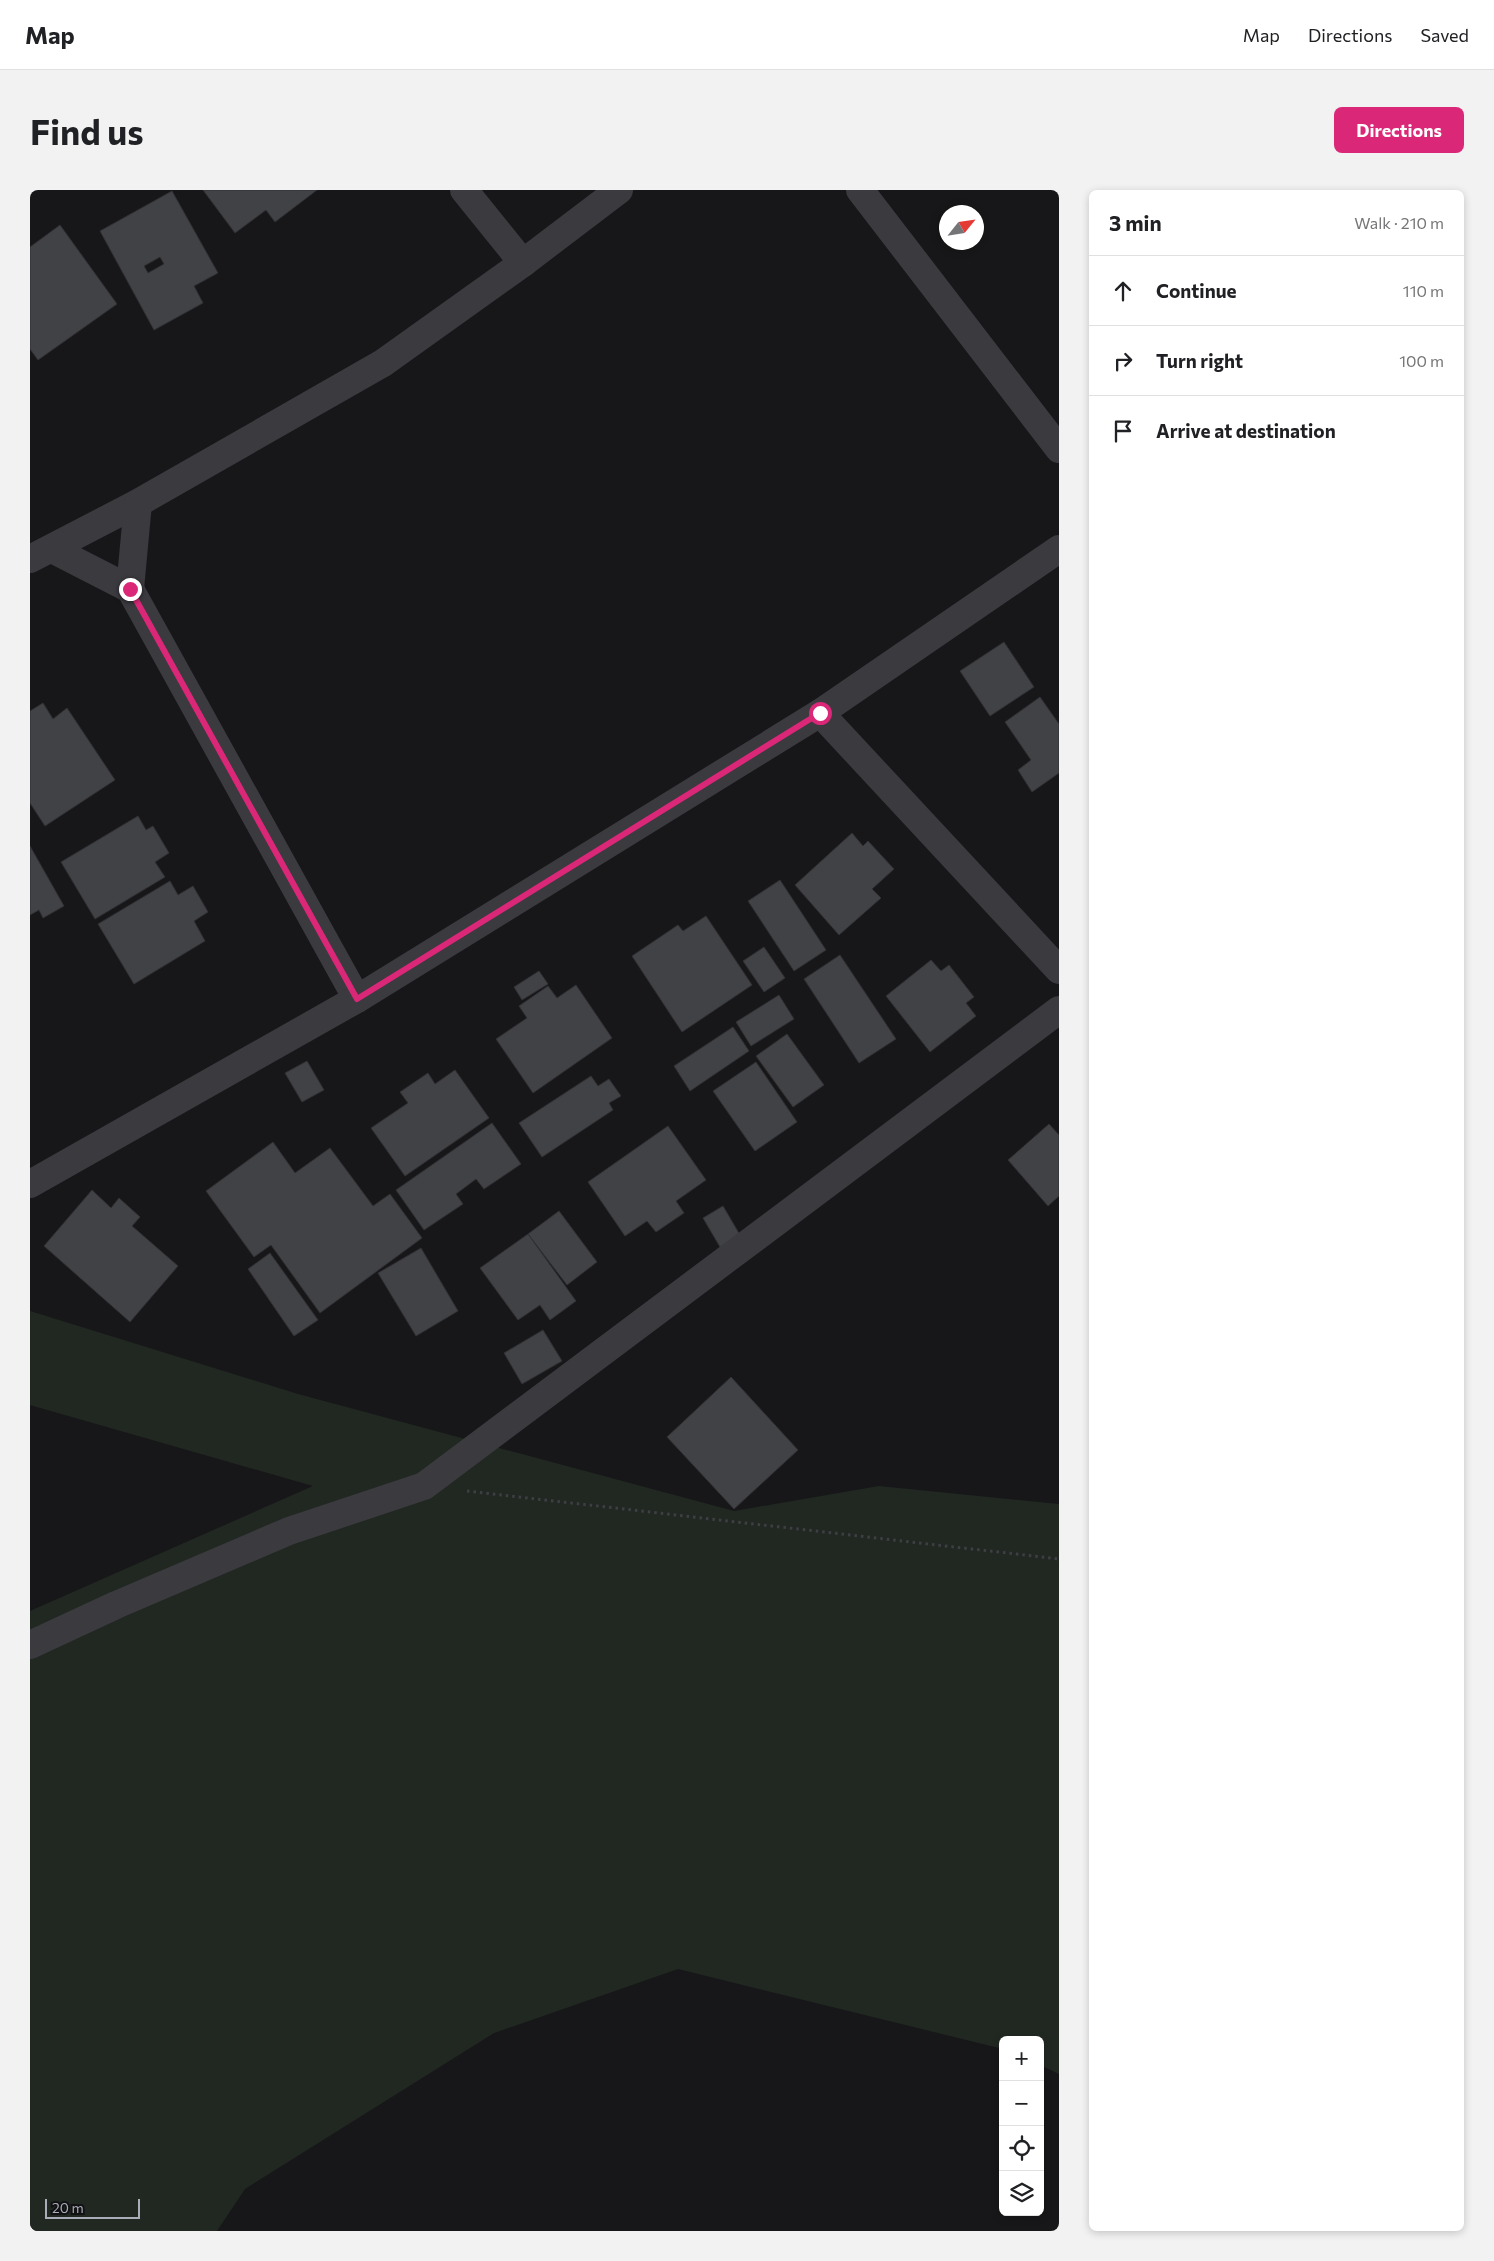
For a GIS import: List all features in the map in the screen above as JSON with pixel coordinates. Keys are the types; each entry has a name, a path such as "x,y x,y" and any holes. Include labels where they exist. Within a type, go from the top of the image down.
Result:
{"street":[{"path":"464,190 523,262"},
{"path":"41,554 138,503 382,363 523,262 619,190"},
{"path":"860,190 1059,449"},
{"path":"138,503 130,589 357,999"},
{"path":"30,1184 357,999 820,713 1059,550"},
{"path":"41,554 130,589"},
{"path":"820,713 1059,970"},
{"path":"30,1645 116,1605 289,1531 424,1486 1059,1010"}],"path":[{"path":"424,1486 1059,1559"}],"shaded area":[{"path":"30,1311 298,1394 734,1511 879,1486 1059,1504 1059,2074 1044,2067 1044,2036 999,2036 999,2048 678,1969 494,2033 245,2189 217,2231 30,2231 30,1611 313,1486 30,1405"}],"building":[{"path":"203,190 317,190 275,222 266,210 235,233"},
{"path":"172,191 218,273 194,286 203,303 154,330 100,231","holes":["160,257 164,264 148,273 144,266"]},
{"path":"60,225 117,304 38,360 30,349 30,247"},
{"path":"1004,642 1034,687 990,716 960,671"},
{"path":"1040,697 1059,724 1059,773 1032,792 1018,770 1031,760 1005,722"},
{"path":"43,703 53,719 67,708 115,780 45,826 30,803 30,711"},
{"path":"138,816 146,830 153,826 169,853 155,862 165,877 95,919 61,862"},
{"path":"852,833 863,846 868,841 894,869 872,889 881,898 839,935 795,885"},
{"path":"30,846 64,906 43,918 39,910 30,915"},
{"path":"780,880 826,950 794,971 748,901"},
{"path":"170,881 178,895 193,886 208,912 194,921 205,941 134,984 98,924"},
{"path":"706,916 752,985 682,1032 632,956 678,925 683,931"},
{"path":"764,947 785,978 764,992 743,961"},
{"path":"840,955 896,1039 859,1063 804,979"},
{"path":"931,960 941,971 949,965 974,997 966,1003 976,1016 930,1052 886,996"},
{"path":"539,971 548,984 522,1000 514,987"},
{"path":"576,985 612,1038 533,1093 496,1039 527,1018 519,1006 548,986 557,998"},
{"path":"779,995 794,1019 751,1046 736,1022"},
{"path":"733,1027 749,1051 690,1091 674,1066"},
{"path":"787,1034 824,1085 793,1107 756,1056"},
{"path":"307,1061 324,1090 302,1102 285,1073"},
{"path":"756,1062 797,1122 755,1151 713,1091"},
{"path":"455,1070 489,1118 405,1176 371,1128 408,1103 400,1092 428,1073 435,1084"},
{"path":"591,1076 598,1086 609,1079 621,1096 609,1103 613,1110 542,1157 519,1123"},
{"path":"492,1123 521,1164 484,1189 476,1179 456,1194 463,1204 424,1230 396,1190"},
{"path":"1049,1124 1059,1135 1059,1196 1048,1206 1008,1160"},
{"path":"668,1126 706,1180 676,1201 684,1213 656,1232 647,1221 625,1236 588,1182"},
{"path":"273,1142 295,1173 330,1148 373,1206 390,1194 422,1238 320,1313 271,1245 254,1257 206,1191"},
{"path":"92,1190 111,1208 119,1198 140,1217 132,1226 178,1266 130,1322 44,1246"},
{"path":"723,1206 740,1235 720,1247 703,1218"},
{"path":"559,1211 597,1262 567,1285 528,1234"},
{"path":"528,1234 576,1301 550,1320 540,1305 518,1320 480,1268"},
{"path":"421,1248 458,1311 416,1336 378,1273"},
{"path":"270,1253 318,1320 294,1336 248,1269"},
{"path":"543,1330 562,1361 522,1384 504,1353"},
{"path":"731,1377 798,1450 734,1509 667,1437"}],"route":[{"path":"130,589 357,999 820,713"}]}
